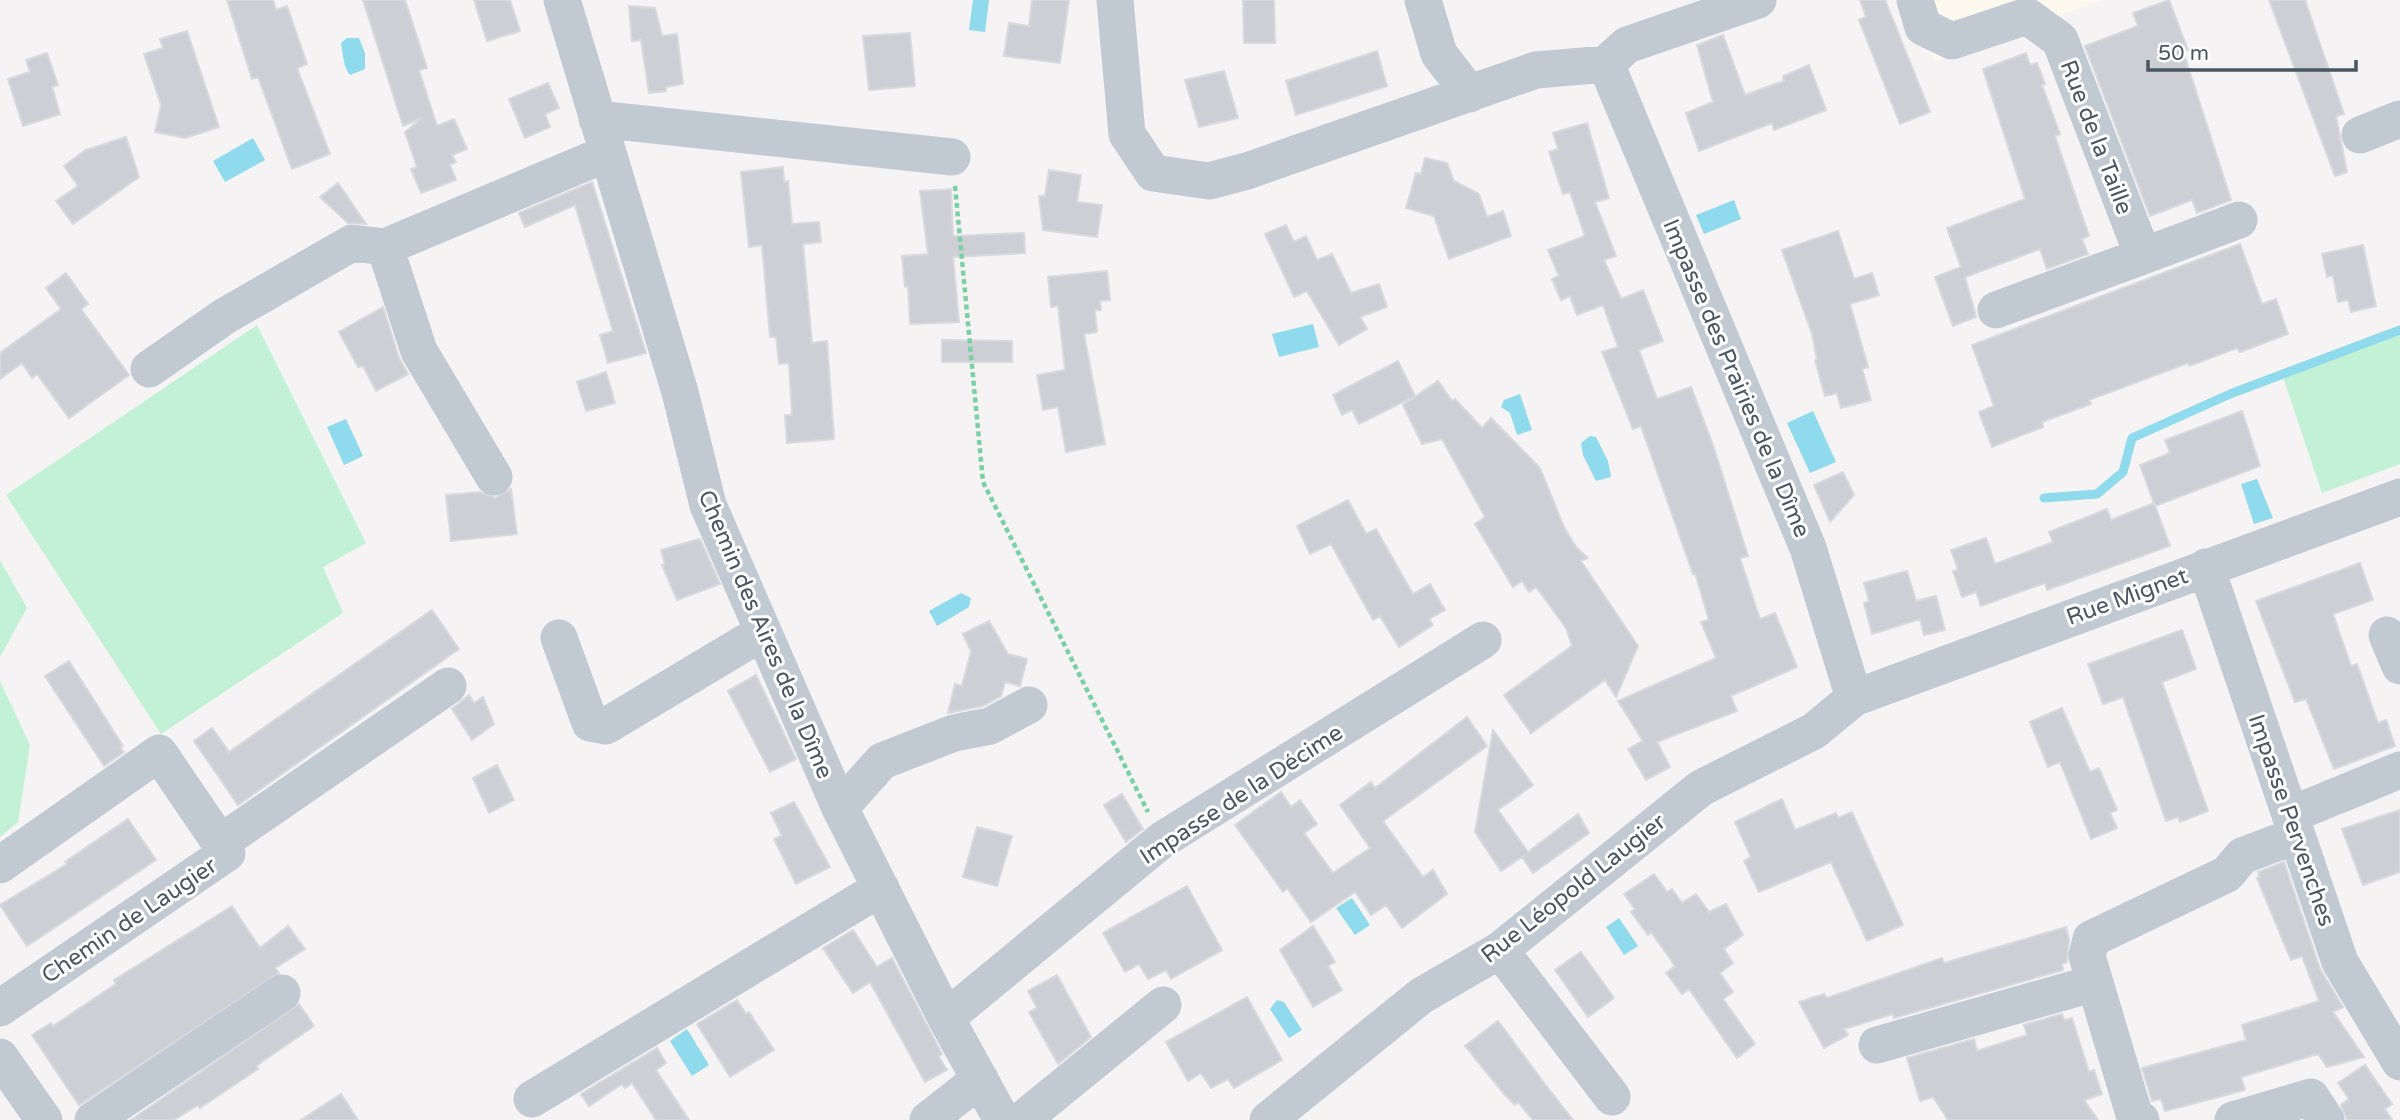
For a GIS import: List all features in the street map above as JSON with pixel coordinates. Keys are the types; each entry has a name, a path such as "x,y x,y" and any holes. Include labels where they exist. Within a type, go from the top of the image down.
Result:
{"street":[{"name":"Chemin des Aires de la Dîme","path":"562,0 680,391 708,505 840,808 946,1018 1002,1120"},
{"path":"1115,0 1127,134 1153,173 1209,181 1247,171 1536,71 1605,64 1627,45 1758,0"},
{"path":"1423,0 1439,54 1470,94"},
{"name":"Rue de la Taille","path":"1915,0 1923,27 1952,41 2026,16 2060,40 2143,256"},
{"name":"Impasse des Prairies de la Dîme","path":"1605,64 1808,548 1854,698"},
{"path":"2360,135 2400,119"},
{"path":"149,369 225,316 352,243 385,247 603,136 952,157"},
{"path":"1996,310 2239,220"},
{"path":"385,247 419,351 494,477"},
{"name":"Rue Mignet","path":"1854,698 2400,497"},
{"name":"Impasse Pervenches","path":"2206,567 2340,962 2400,1062"},
{"path":"559,638 590,723 606,726 763,632"},
{"name":"Impasse de la Décime","path":"946,1018 1162,840 1483,640"},
{"path":"220,842 448,686"},
{"name":"Rue Léopold Laugier","path":"1268,1120 1421,996 1500,950 1701,788 1814,731 1854,698"},
{"path":"840,808 882,761 954,733 990,726 1029,705"},
{"name":"Chemin de Laugier","path":"0,865 159,753 227,853 0,1008"},
{"path":"2141,1120 2134,1114 2087,956 2091,939 2227,874 2242,856 2293,825 2400,771"},
{"path":"532,1099 881,888"},
{"path":"1500,950 1612,1097"},
{"path":"1877,1045 2095,983"},
{"path":"93,1120 282,993"},
{"path":"1022,1120 1163,1005"},
{"path":"0,1057 44,1120"},
{"path":"928,1120 980,1079"},
{"path":"2233,1120 2311,1097 2326,1120"}],"path":[{"path":"952,157 983,482 1162,840"}],"shaded area":[{"path":"1913,0 2102,0 1934,61"}],"green space":[{"path":"257,325 366,543 323,567 343,613 161,734 6,495"},
{"path":"2400,334 2400,464 2322,493 2283,377"},
{"path":"0,560 27,608 0,657"},
{"path":"0,681 30,745 18,822 0,837"}],"water":[{"path":"973,0 989,0 985,32 969,30"},
{"path":"347,38 359,38 365,53 365,69 350,75 341,43"},
{"path":"253,138 265,160 225,182 213,161"},
{"path":"1734,200 1741,219 1704,234 1696,215"},
{"path":"1313,324 1319,347 1279,357 1272,334"},
{"path":"1520,394 1532,430 1517,435 1510,413 1501,407 1504,400"},
{"path":"1813,411 1836,462 1810,473 1787,423"},
{"path":"346,419 363,456 344,465 327,427"},
{"path":"1590,436 1596,437 1608,461 1611,477 1596,481 1583,455 1581,443"},
{"path":"2257,479 2273,518 2254,524 2241,484"},
{"path":"961,593 971,598 969,607 937,626 929,611"},
{"path":"1352,898 1370,925 1355,935 1336,908"},
{"path":"1619,918 1638,946 1624,955 1606,927"},
{"path":"1277,1000 1284,1002 1302,1030 1289,1038 1270,1009"},
{"path":"687,1029 709,1065 692,1076 670,1041"}],"building":[{"path":"227,0 273,0 276,10 287,6 307,64 297,68 330,154 292,169 258,77 252,79"},
{"path":"363,0 405,0 427,68 419,70 437,126 454,119 467,149 452,155 456,162 450,165 456,180 421,193 411,169 417,167 405,132 422,118 403,126"},
{"path":"474,0 510,0 520,31 487,41"},
{"path":"1032,0 1069,0 1060,63 1004,56 1009,23 1029,26"},
{"path":"1243,0 1274,0 1275,43 1244,43"},
{"path":"1860,0 1885,0 1930,112 1900,124 1859,20 1866,17"},
{"path":"2169,0 2188,50 2183,51 2231,200 2197,213 2192,200 2150,216 2085,46 2138,26 2133,13"},
{"path":"2269,0 2305,0 2344,114 2336,116 2347,172 2335,176"},
{"path":"629,6 655,8 662,36 677,34 683,84 666,87 666,91 649,93 641,40 632,41"},
{"path":"187,31 219,127 185,138 155,132 161,105 144,54 163,48 160,39"},
{"path":"910,33 915,86 869,90 863,36"},
{"path":"1723,35 1745,95 1784,81 1783,76 1809,65 1826,110 1774,130 1772,123 1699,151 1686,113 1713,102 1697,45"},
{"path":"1377,51 1387,86 1296,115 1286,81"},
{"path":"47,53 58,85 52,87 60,114 23,126 8,79 30,72 26,60"},
{"path":"2026,53 2030,65 2037,63 2045,84 2042,85 2060,134 2055,136 2089,236 2082,239 2088,254 2047,269 2040,249 1965,277 1976,317 1953,326 1935,277 1961,267 1947,228 2025,199 1983,69"},
{"path":"1224,71 1238,118 1199,127 1185,80"},
{"path":"548,83 559,108 545,114 550,127 525,138 509,99"},
{"path":"1587,123 1609,198 1595,202 1616,256 1604,260 1621,299 1643,290 1663,341 1639,350 1657,399 1691,387 1713,445 1748,556 1740,558 1760,619 1775,613 1797,667 1731,696 1737,711 1657,742 1670,767 1646,780 1628,749 1643,741 1618,701 1716,658 1701,622 1709,620 1695,573 1693,574 1641,426 1633,429 1602,352 1618,347 1603,305 1577,315 1570,296 1561,300 1552,279 1559,276 1548,250 1585,236 1570,192 1563,194 1549,152 1558,149 1553,133"},
{"path":"126,137 139,177 73,224 56,201 78,186 64,166 86,150"},
{"path":"1425,158 1447,163 1454,181 1479,194 1487,217 1503,211 1511,236 1449,259 1434,216 1406,208 1416,173 1421,174"},
{"path":"783,167 784,182 788,181 792,224 819,222 821,242 803,244 812,343 827,341 834,439 787,443 785,415 792,415 789,363 779,364 776,337 770,337 762,245 749,247 741,172"},
{"path":"1049,170 1081,175 1077,202 1102,205 1097,237 1043,230 1039,196 1045,196"},
{"path":"592,182 646,353 608,363 600,335 613,331 575,205 525,227 519,213"},
{"path":"338,183 366,224 348,223 320,197"},
{"path":"951,189 953,236 1024,233 1025,253 953,257 959,322 910,324 908,286 905,287 902,256 928,254 920,191"},
{"path":"1286,225 1294,242 1306,236 1317,260 1332,254 1351,293 1379,284 1387,307 1360,317 1367,329 1339,345 1307,291 1294,297 1265,234"},
{"path":"1838,231 1854,279 1872,273 1879,295 1850,304 1868,367 1862,369 1871,400 1841,408 1837,393 1825,396 1815,360 1817,359 1812,334 1782,250"},
{"path":"2240,244 2262,304 2276,299 2288,334 2240,352 2237,348 2189,366 2188,363 2089,400 2091,404 2042,422 2043,427 1992,447 1979,412 1994,406 1972,345"},
{"path":"2363,245 2376,306 2351,312 2348,300 2338,302 2333,275 2327,277 2322,254"},
{"path":"1107,271 1110,300 1100,301 1101,310 1095,310 1097,332 1084,334 1105,444 1066,452 1058,407 1043,410 1037,375 1065,370 1058,306 1051,307 1048,277"},
{"path":"66,273 88,304 81,309 129,375 69,418 37,374 32,378 22,363 0,379 0,353 61,309 46,288"},
{"path":"383,307 399,358 408,374 376,391 363,366 358,367 339,332"},
{"path":"942,340 1012,341 1012,362 942,362"},
{"path":"1398,361 1415,396 1359,424 1352,410 1342,415 1333,395"},
{"path":"606,372 615,403 586,411 577,382"},
{"path":"1438,381 1452,401 1455,399 1482,428 1491,418 1540,468 1564,527 1576,547 1588,558 1581,561 1638,646 1616,697 1605,680 1531,733 1504,695 1572,646 1566,628 1536,587 1529,592 1522,581 1513,587 1475,524 1485,517 1442,439 1422,444 1403,405"},
{"path":"2242,411 2260,466 2155,506 2140,465 2170,453 2165,440"},
{"path":"1843,472 1854,495 1830,522 1814,485"},
{"path":"511,489 517,534 451,541 446,495 480,492 495,498"},
{"path":"1348,500 1366,534 1376,529 1413,594 1430,584 1445,610 1429,619 1433,625 1399,647 1380,616 1373,620 1331,544 1310,554 1297,526"},
{"path":"2154,503 2170,546 2047,590 2045,583 1981,606 1976,592 1962,597 1953,571 1958,570 1951,550 1986,538 1995,564 2053,542 2049,532 2107,509 2111,520"},
{"path":"700,539 720,584 677,600 662,565 665,564 661,550"},
{"path":"2360,563 2373,600 2333,614 2351,666 2357,664 2378,723 2386,720 2395,746 2334,769 2306,699 2295,702 2256,601"},
{"path":"1907,571 1916,601 1936,596 1945,630 1924,635 1920,619 1872,634 1864,603 1869,601 1864,583"},
{"path":"432,610 459,649 238,805 194,741 212,728 229,752"},
{"path":"989,621 1008,654 1027,659 1020,686 1005,682 1001,696 983,706 948,713 955,684 962,686 971,651 963,634"},
{"path":"2182,630 2196,669 2162,682 2208,811 2180,822 2178,817 2166,821 2123,697 2103,704 2088,664"},
{"path":"69,661 123,746 120,748 124,752 104,766 45,676"},
{"path":"756,675 796,759 770,772 728,691"},
{"path":"469,695 474,703 483,697 494,724 472,740 452,709"},
{"path":"2062,708 2090,772 2099,768 2117,810 2110,813 2117,828 2091,839 2060,762 2048,767 2030,722"},
{"path":"1467,717 1487,746 1383,821 1423,877 1433,870 1447,894 1402,928 1386,905 1371,915 1355,892 1311,922 1287,888 1283,892 1235,825 1281,792 1291,807 1300,800 1317,824 1304,833 1333,873 1370,848 1340,805 1371,782 1375,788"},
{"path":"1493,730 1533,785 1498,810 1528,852 1578,814 1589,833 1533,873 1522,857 1501,871 1475,832"},
{"path":"497,765 514,800 489,813 473,778"},
{"path":"1122,794 1143,829 1126,842 1104,805"},
{"path":"1782,799 1795,830 1836,813 1838,818 1852,812 1903,925 1867,941 1831,862 1759,892 1744,861 1751,857 1735,822"},
{"path":"794,802 830,867 796,884 774,839 782,836 771,813"},
{"path":"2400,810 2400,872 2363,885 2342,829"},
{"path":"128,819 156,860 27,946 0,905 67,864 65,862"},
{"path":"977,827 1012,836 997,886 963,877"},
{"path":"2284,862 2320,969 2343,1007 2333,1012 2364,1057 2327,1067 2318,1054 2241,1077 2245,1090 2165,1111 2161,1099 2152,1101 2142,1068 2246,1040 2242,1025 2319,1001 2302,956 2291,960 2257,878 2260,877 2258,872"},
{"path":"1654,874 1667,892 1672,889 1682,903 1696,894 1709,912 1726,904 1743,935 1724,949 1733,963 1720,973 1733,992 1723,999 1755,1044 1737,1058 1689,989 1682,994 1666,973 1675,966 1651,932 1648,935 1631,912 1635,909 1624,894"},
{"path":"1187,886 1222,950 1171,979 1166,970 1148,979 1139,964 1125,972 1103,933"},
{"path":"232,906 260,948 288,926 305,949 275,968 279,973 79,1105 32,1035 51,1023 53,1026 116,984 114,980"},
{"path":"1313,926 1335,962 1328,966 1342,990 1313,1007 1280,950"},
{"path":"2066,927 2069,939 2067,962 2062,964 2063,970 1894,1018 1893,1014 1844,1029 1848,1035 1824,1048 1799,1002 1824,994 1827,998 1942,958 1944,963"},
{"path":"853,930 877,967 892,958 942,1054 938,1056 947,1070 925,1082 870,982 853,993 823,948"},
{"path":"1581,952 1614,998 1588,1017 1555,970"},
{"path":"1057,975 1091,1037 1058,1064 1029,1012 1037,1008 1028,991"},
{"path":"1247,997 1282,1060 1234,1088 1228,1079 1211,1088 1201,1073 1188,1081 1166,1042"},
{"path":"737,1000 746,1014 749,1012 774,1050 730,1077 697,1024"},
{"path":"299,1004 314,1026 256,1066 258,1069 200,1108 198,1105 174,1120 131,1120"},
{"path":"2062,1014 2064,1020 2072,1018 2089,1072 2094,1070 2102,1094 2084,1100 2098,1120 1948,1120 1933,1097 1920,1101 1907,1058 1974,1039 1977,1051 2027,1035 2024,1025"},
{"path":"1498,1021 1573,1120 1533,1120 1518,1102 1515,1105 1504,1094 1465,1046"},
{"path":"657,1048 666,1063 656,1070 689,1120 656,1120 632,1083 625,1088 622,1084 589,1106 581,1094"},
{"path":"2365,1065 2392,1104 2385,1109 2392,1120 2347,1120 2341,1105 2349,1099 2338,1083"},
{"path":"341,1094 358,1120 301,1120"}],"waterway":[{"path":"2044,498 2097,494 2123,472 2132,438 2230,394 2400,330"}]}
